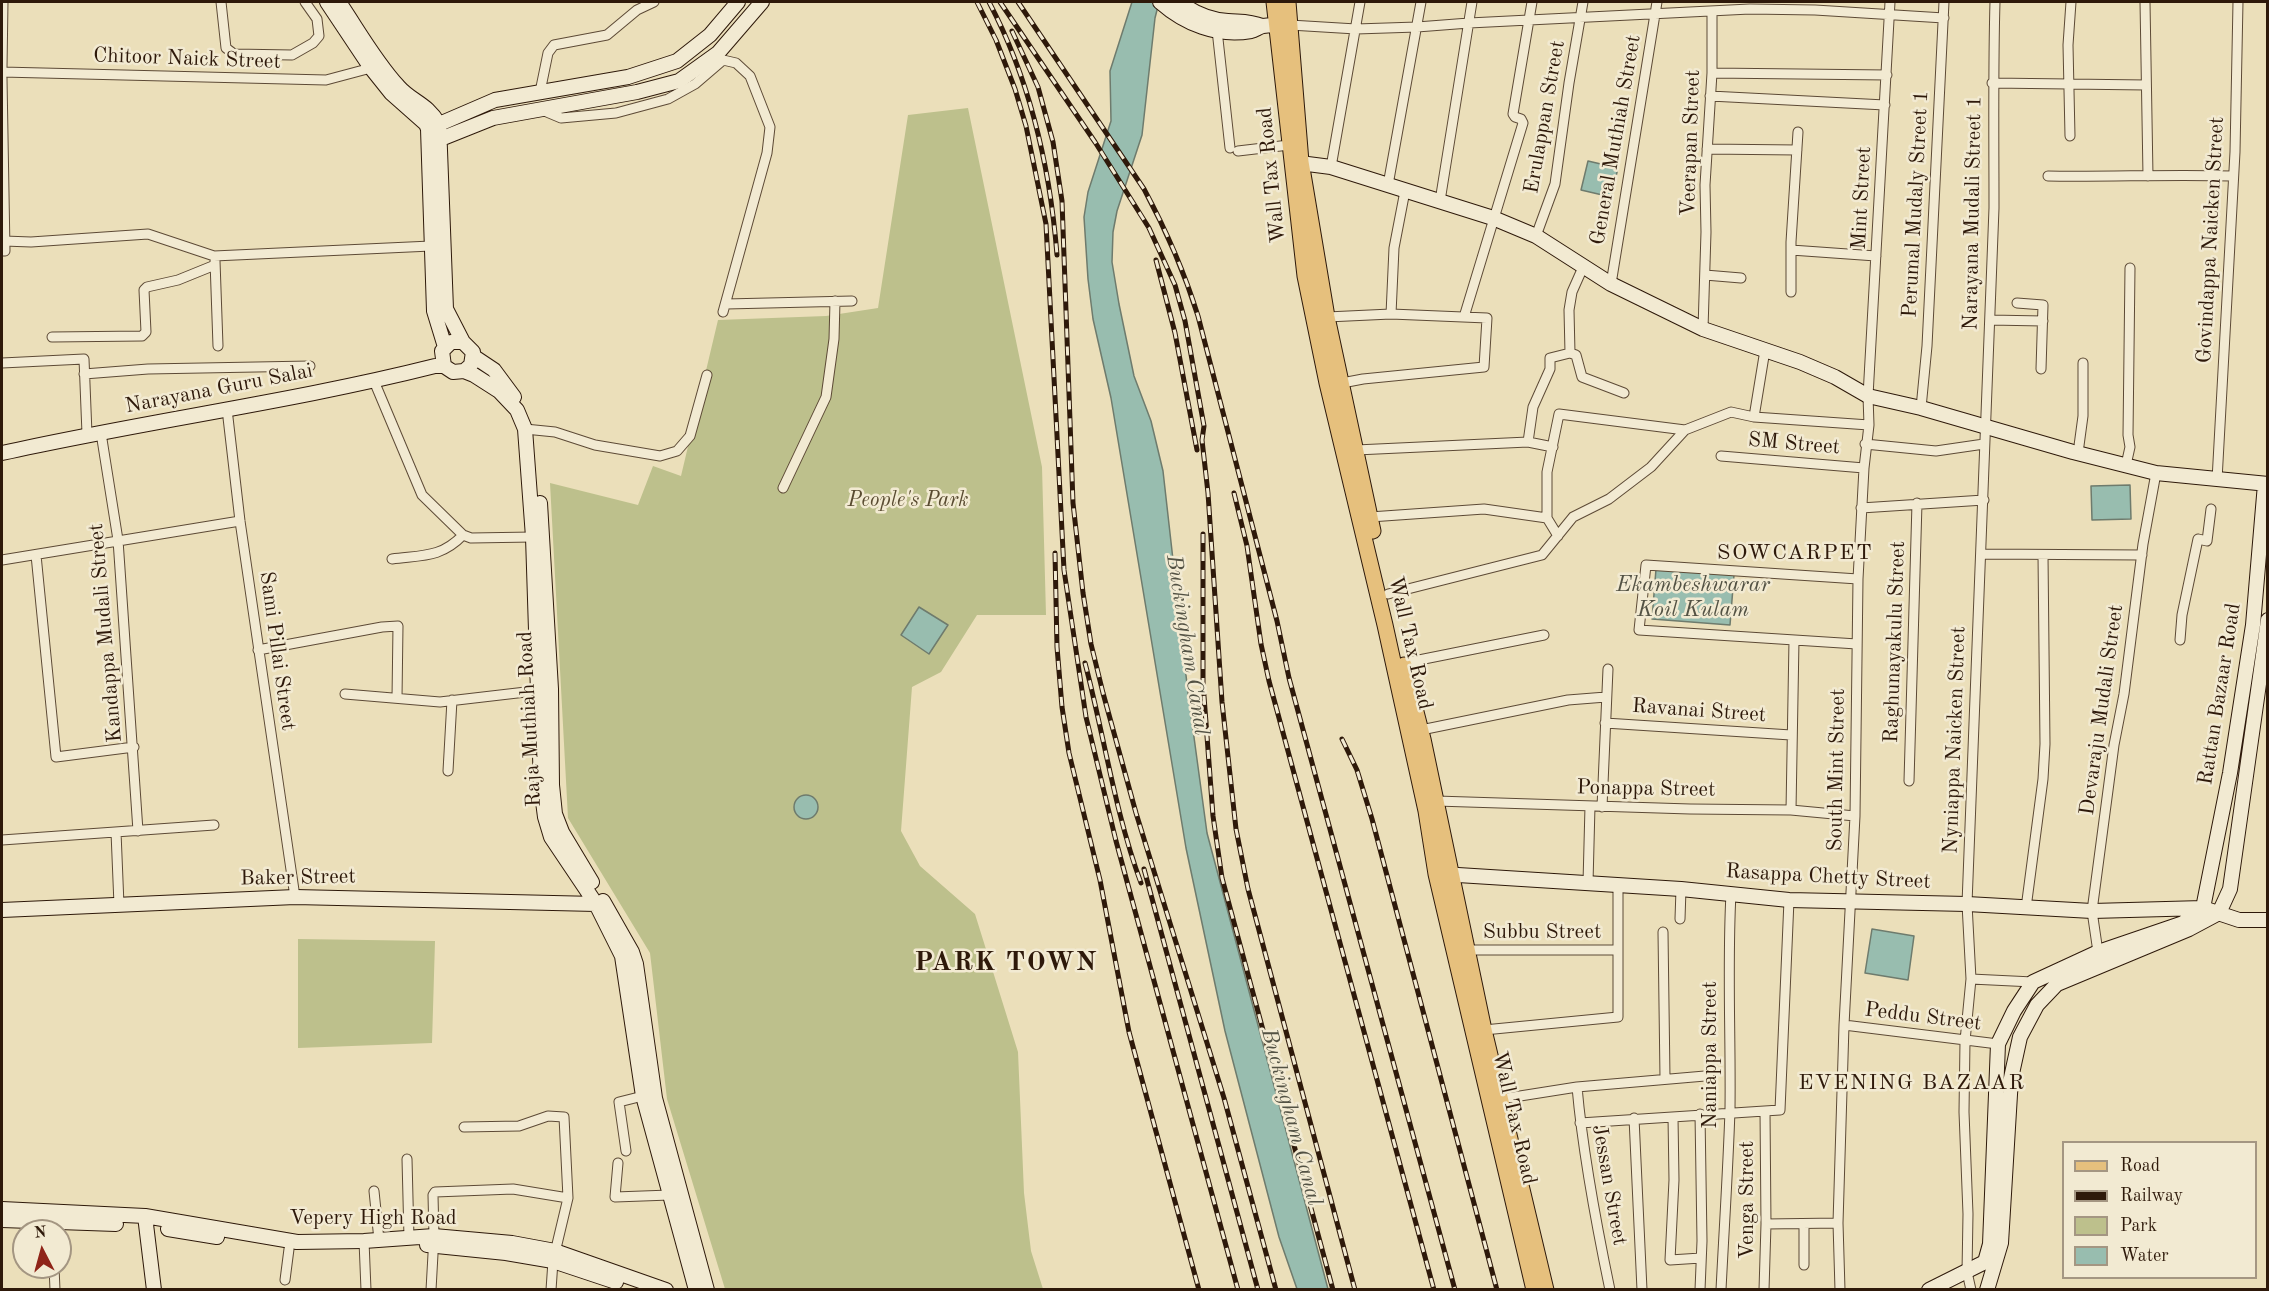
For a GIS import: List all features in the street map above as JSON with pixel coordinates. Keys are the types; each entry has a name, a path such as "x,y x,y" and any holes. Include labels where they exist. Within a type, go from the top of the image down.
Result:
{"main road":[{"path":"327,2 371,68 391,93 426,124 433,126 495,100 628,77 677,61 710,35 738,2"},
{"path":"339,2 399,88 432,112 446,309 463,342 470,347 473,356 471,365 464,371 453,372 444,366 441,356 445,347 451,342 463,342"},
{"path":"436,144 493,118 595,100 679,81 718,53 762,2"},
{"name":"Wall Tax Road","path":"1285,2 1276,26 1289,145 1296,162 1305,276 1327,383 1398,664 1421,730 1467,950 1546,1290"},
{"path":"1172,5 1214,20 1251,21 1276,26"},
{"path":"1172,5 1194,24 1217,30 1252,31 1276,26"},
{"name":"Wall Tax Road","path":"1276,26 1296,162 1327,317 1388,594 1398,664 1436,874 1534,1290"},
{"path":"436,144 431,246 434,311 445,347"},
{"path":"1296,162 1331,167 1493,218 1536,236 1611,284 1703,329 1834,377 1868,396 1921,408 2157,473 2266,484"},
{"name":"Raja Muthiah Road","path":"473,356 494,370 521,406 529,429 532,537 555,814 562,832 627,954 643,1095 696,1290"},
{"name":"Narayana Guru Salai","path":"2,453 444,366"},
{"name":"Raja Muthiah Road","path":"464,371 499,391 517,410 536,442 545,690 541,786 545,817 551,837 627,954 636,964 647,1059 655,1098 707,1290"},
{"name":"Rattan Bazaar Road","path":"2204,908 2230,773 2263,557 2266,484"},
{"name":"Rattan Bazaar Road","path":"2218,913 2230,889 2268,620"},
{"name":"Rasappa Chetty Street","path":"1436,874 1682,889 1789,900 1967,904 2092,911 2204,908 2239,920 2268,920"},
{"name":"Baker Street","path":"2,910 295,897 596,903"},
{"path":"1987,1290 2001,1243 1998,1044 2014,1011 2033,982 2098,952 2183,923 2204,908"},
{"path":"1929,1290 1985,1262 1990,1244 2001,1127 2020,1037 2037,1005 2057,984 2189,929 2218,913"},
{"name":"Vepery High Road","path":"2,1209 40,1219"},
{"path":"146,1221 154,1290"},
{"name":"Vepery High Road","path":"146,1221 289,1249 318,1252 364,1245 433,1240"},
{"name":"Vepery High Road","path":"72,1222 146,1221 297,1242 364,1245 379,1240 409,1238 512,1243 666,1290"},
{"name":"Vepery High Road","path":"554,1256 604,1284 641,1290"}],"street":[{"path":"2,70 3,2"},
{"path":"221,2 226,48 230,52 234,54 292,55 313,43 319,36 317,19 305,2"},
{"path":"540,92 548,53 554,45 607,35 637,9 654,2"},
{"path":"1331,167 1360,2"},
{"path":"1388,185 1421,2"},
{"path":"1440,201 1472,2"},
{"path":"1464,317 1522,123 1521,119 1513,114 1532,2"},
{"name":"Erulappan Street","path":"1536,236 1556,184 1569,83 1583,2"},
{"name":"General Muthiah Street","path":"1611,284 1658,2"},
{"name":"Mint Street","path":"1868,396 1890,2"},
{"name":"Perumal Mudaly Street 1","path":"1921,408 1927,346 1944,2"},
{"name":"Narayana Mudali Street 1","path":"1984,426 1995,208 1995,105 1992,83 1995,2"},
{"path":"2070,136 2068,45 2071,2"},
{"path":"2145,2 2148,176"},
{"name":"Govindappa Naicken Street","path":"2217,480 2233,176 2238,2"},
{"path":"1276,26 1417,27 1712,11 1750,5 1815,6 1890,15 1944,18"},
{"name":"Veerapan Street","path":"1703,329 1705,184 1712,73 1712,11"},
{"path":"1217,30 1234,149 1289,145"},
{"path":"540,110 561,118 616,113 668,99 695,84 723,60 736,63 750,76 770,127 767,153 724,308 852,301"},
{"name":"Chitoor Naick Street","path":"2,70 326,80 371,68"},
{"path":"1712,73 1887,75"},
{"path":"2,78 4,248 31,242 148,234 215,260"},
{"path":"1992,83 2146,85"},
{"path":"1710,96 1885,105"},
{"path":"1791,292 1791,250 1798,132"},
{"path":"1707,149 1797,150"},
{"path":"2048,176 2180,174 2233,176"},
{"path":"1391,314 1394,248 1405,190"},
{"path":"52,337 142,336 146,332 144,290 147,286 178,280 215,260 431,246"},
{"path":"1791,250 1876,256"},
{"path":"215,260 218,346"},
{"path":"1570,353 1569,310 1572,292 1584,265"},
{"path":"2126,465 2130,447 2128,435 2130,268"},
{"path":"1705,275 1741,278"},
{"path":"783,488 826,397 834,339 835,302"},
{"path":"2017,303 2043,305 2041,369"},
{"path":"1327,317 1391,314 1486,317 1484,368 1342,383"},
{"path":"1990,320 2043,321"},
{"path":"1754,417 1765,350"},
{"path":"1528,442 1533,407 1550,369 1550,358 1570,353 1576,355 1582,377 1624,393"},
{"path":"2,363 84,359 84,374 148,369 310,366"},
{"path":"2078,453 2083,416 2083,363"},
{"name":"Kandappa Mudali Street","path":"84,374 94,434 118,540 138,831"},
{"path":"529,429 555,432 595,445 649,455 660,456 677,451 690,436 707,375"},
{"path":"374,381 422,495 463,535 471,538 532,537"},
{"name":"South Mint Street","path":"1840,1290 1838,1223 1844,1026 1855,816 1858,579 1865,444 1869,425 1868,396"},
{"name":"Sami Pillai Street","path":"227,409 240,521 295,897"},
{"path":"1388,594 1542,555 1574,517 1609,499 1651,467 1685,430 1731,412 1754,417 1869,425"},
{"path":"1558,536 1547,518 1547,472 1559,414 1685,430"},
{"name":"Nyniappa Naicken Street","path":"1971,1290 1967,1272 1965,1041 1971,979 1967,904 1984,500 1984,426"},
{"path":"1356,450 1528,442 1553,447"},
{"path":"1865,444 1936,451 1984,444"},
{"name":"SM Street","path":"1721,456 1864,468"},
{"name":"Devaraju Mudali Street","path":"2098,952 2092,911 2142,555 2157,473"},
{"path":"1861,508 1984,500"},
{"name":"Raghunayakulu Street","path":"1909,781 1917,504"},
{"path":"1370,517 1484,509 1547,518"},
{"path":"2181,640 2182,615 2198,539 2207,541 2211,509"},
{"path":"2,560 240,521"},
{"path":"392,560 441,552 452,546 463,535"},
{"path":"1981,554 2142,555"},
{"path":"36,555 56,757 134,747"},
{"path":"2026,908 2043,779 2045,744 2043,555"},
{"path":"1857,644 1639,630 1646,565 1858,579"},
{"path":"258,650 398,626 397,698"},
{"path":"1398,664 1544,635"},
{"path":"1791,810 1794,640"},
{"path":"1602,807 1608,669"},
{"path":"345,694 440,702 545,690"},
{"path":"1421,730 1568,700 1606,698"},
{"path":"448,771 452,700"},
{"name":"Ravanai Street","path":"1605,723 1791,735"},
{"name":"Ponappa Street","path":"1436,801 1791,810 1855,816"},
{"path":"1588,883 1590,806"},
{"path":"2,840 214,825"},
{"path":"116,832 119,905"},
{"path":"1485,1030 1618,1017 1618,885"},
{"path":"1680,919 1682,889"},
{"name":"Naniappa Street","path":"1721,1290 1730,1113 1728,954 1731,894"},
{"path":"1580,1123 1780,1110 1789,900"},
{"path":"1663,932 1665,1078"},
{"name":"Subbu Street","path":"1467,950 1617,950"},
{"path":"1971,979 2033,982"},
{"name":"Peddu Street","path":"1844,1026 1998,1044"},
{"path":"1501,1099 1577,1087 1705,1076"},
{"name":"Jessan Street","path":"1577,1087 1580,1123 1594,1213 1610,1290"},
{"path":"626,1151 619,1102 643,1095"},
{"name":"Venga Street","path":"1764,1290 1765,1111"},
{"path":"1700,1114 1700,1290"},
{"path":"464,1127 519,1126 548,1116 564,1117 568,1198 554,1256 550,1290"},
{"path":"1673,1117 1674,1180 1670,1260 1701,1258"},
{"path":"1634,1118 1642,1290"},
{"path":"407,1159 409,1238"},
{"path":"618,1163 615,1197 670,1195"},
{"path":"430,1290 433,1195 438,1191 513,1189 568,1198"},
{"path":"374,1191 379,1240"},
{"path":"1766,1224 1838,1223"},
{"path":"1804,1224 1804,1265"},
{"path":"364,1245 366,1290"},
{"path":"285,1280 289,1249"}],"green space":[{"name":"People's Park","path":"968,108 1042,467 1046,615 977,615 941,672 912,687 901,831 920,866 975,914 1018,1052 1024,1193 1031,1251 1043,1289 725,1289 667,1099 650,953 568,818 550,483 638,505 653,466 681,476 718,320 826,316 878,308 908,115"},
{"path":"298,939 435,941 432,1043 298,1048"}],"water":[{"path":"1132,2 1159,2 1155,18 1142,135 1117,211 1113,232 1112,262 1134,376 1151,421 1163,471 1188,693 1207,833 1328,1289 1297,1289 1279,1237 1225,1031 1186,848 1111,398 1093,319 1084,217 1088,192 1111,121 1110,71"},
{"path":"1588,161 1618,168 1611,197 1581,190"},
{"path":"2130,485 2131,519 2092,520 2091,486"},
{"name":"Ekambeshwarar Koil Kulam","path":"1656,569 1734,575 1730,625 1652,619"},
{"path":"919,607 948,625 929,654 901,635"},
{"path":"806,795 814,799 818,807 814,815 806,819 798,815 794,807 798,799"},
{"path":"1872,929 1914,936 1908,980 1865,973"}],"railway":[{"path":"977,2 996,40 1015,89 1026,126 1046,224 1064,570 1086,717 1116,841 1238,1290"},
{"path":"989,2 1016,62 1036,125 1049,189 1057,255"},
{"path":"1000,2 1095,142 1149,228 1175,285 1185,321 1204,426 1202,440 1208,493 1222,702 1236,829 1248,889 1355,1290"},
{"path":"1018,2 1144,189 1174,251 1193,299 1277,621 1289,678 1455,1290"},
{"path":"1012,31 1038,87 1053,142 1062,201 1073,503 1091,644 1136,813 1224,1098 1276,1290"},
{"path":"1156,260 1175,333 1197,450"},
{"path":"1234,493 1247,546 1261,644 1269,681 1434,1290"},
{"path":"1203,534 1203,683 1213,816 1222,878 1333,1290"},
{"path":"1055,553 1057,647 1069,753 1100,880 1129,1032 1199,1290"},
{"path":"1085,663 1117,802 1141,883"},
{"path":"1342,739 1357,770 1372,819 1497,1290"},
{"path":"1144,869 1258,1290"}],"district":[{"name":"SOWCARPET","path":"1795,553"},
{"name":"PARK TOWN","path":"1006,963"},
{"name":"EVENING BAZAAR","path":"1912,1083"}],"water label":[{"name":"Buckingham Canal","path":"1187,645"},
{"name":"Buckingham Canal","path":"1291,1117"}]}
